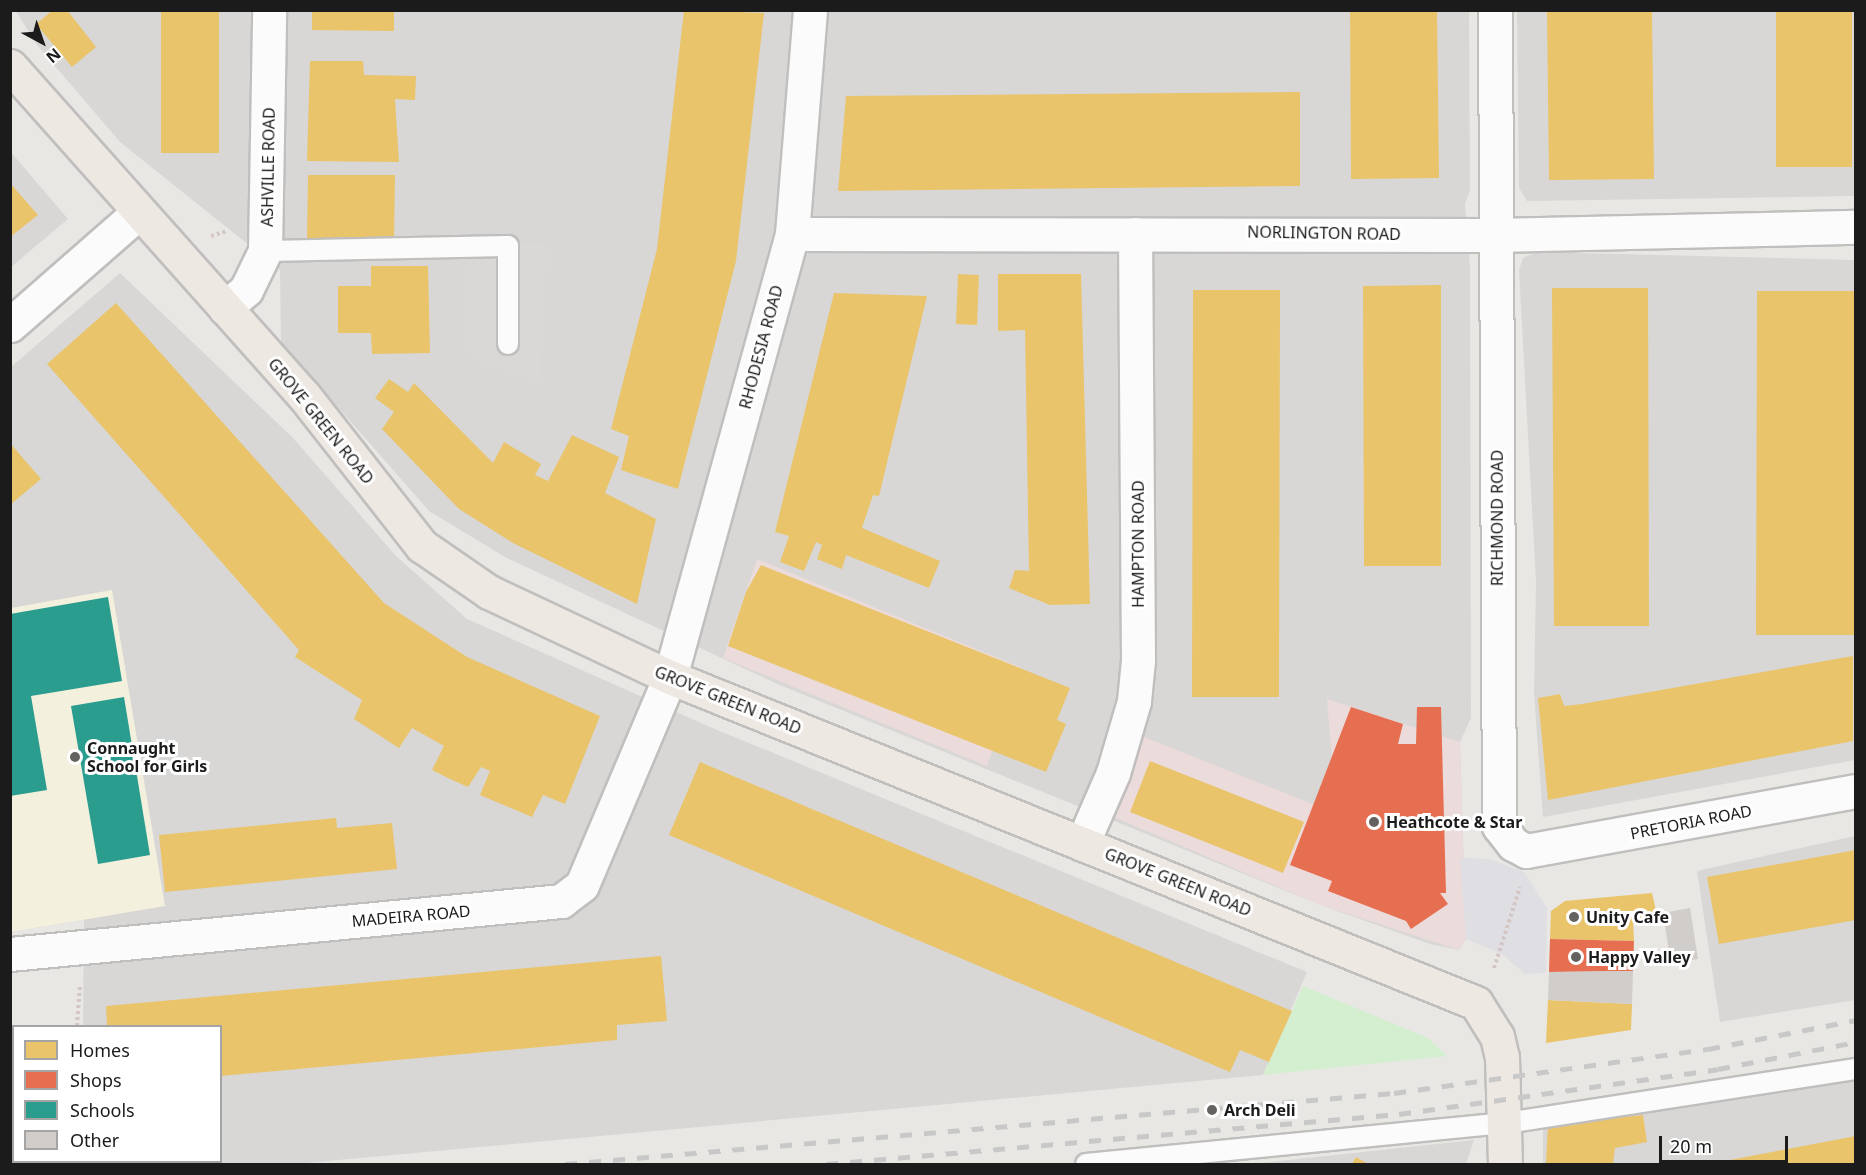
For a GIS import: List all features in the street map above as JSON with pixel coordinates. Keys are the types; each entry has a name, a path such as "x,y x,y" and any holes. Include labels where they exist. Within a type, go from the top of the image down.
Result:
{"main road":[{"name":"GROVE GREEN ROAD","path":"10,66 138,213 305,397 422,546 489,592 670,677 1476,1003"},
{"path":"1476,1003 1497,1036 1506,1123 1505,1164"}],"street":[{"name":"ASHVILLE ROAD","path":"225,308 246,290 267,237 270,10"},
{"name":"RHODESIA ROAD","path":"670,677 792,234 810,10"},
{"name":"RICHMOND ROAD","path":"1495,10 1499,826 1513,844 1526,851"},
{"path":"10,326 138,213"},
{"name":"NORLINGTON ROAD","path":"792,234 1495,235 1856,227"},
{"name":"HAMPTON ROAD","path":"1082,844 1113,773 1134,701 1138,660 1135,234"},
{"name":"MADEIRA ROAD","path":"10,954 561,901 582,885 670,677"},
{"name":"PRETORIA ROAD","path":"1526,851 1856,791"}],"lane":[{"path":"267,237 508,246 508,344"},
{"path":"1086,1164 1506,1123 1856,1069"}],"path":[{"path":"204,231 210,237 267,237"},
{"path":"1476,1003 1502,954 1526,851"}],"shaded area":[{"path":"16,11 1469,11 1470,190 1465,204 1470,267 1471,718 1460,742 1466,939 1459,950 1430,944 1318,904 775,683 505,557 429,511 281,342 280,270 120,142 37,45"},
{"path":"1517,11 1855,11 1855,196 1527,201 1519,188"},
{"path":"10,151 68,219 11,267 10,267"},
{"path":"470,243 547,244 540,382 470,358"},
{"path":"1538,252 1855,260 1855,760 1543,817 1534,693 1536,582 1519,270 1523,258"},
{"path":"120,273 293,438 396,556 467,619 710,727 1307,972 1263,1075 295,1164 88,1164 222,1163 222,1025 83,1025 84,920 11,932 11,367"},
{"path":"757,559 1022,668 987,766 723,658"},
{"name":"Connaught School for Girls","path":"112,590 165,906 11,932 11,608"},
{"path":"1327,699 1460,742 1466,939 1459,950 1318,904 1114,817 1144,737 1315,805 1332,761"},
{"path":"1855,836 1855,1000 1720,1022 1697,871"},
{"path":"1460,858 1490,859 1524,872 1547,908 1546,973 1525,974 1502,954 1466,939"},
{"path":"1855,1060 1855,1164 1543,1164 1543,1113"},
{"path":"1474,1140 1466,1164 1251,1164"}],"green space":[{"path":"1303,986 1428,1038 1447,1056 1263,1075"}],"building: Homes":[{"path":"53,10 67,10 96,47 72,67 36,24"},
{"path":"161,10 219,10 219,153 161,153"},
{"path":"312,10 394,10 394,31 312,30"},
{"path":"684,10 764,13 736,261 678,489 621,470 629,436 611,429 657,249"},
{"path":"1350,10 1437,10 1439,178 1351,179"},
{"path":"1547,10 1652,10 1654,179 1549,180"},
{"path":"1776,10 1852,10 1852,167 1776,167"},
{"path":"310,61 363,61 364,75 416,76 415,100 395,99 399,162 307,161"},
{"path":"1300,92 1300,186 838,191 846,96"},
{"path":"308,175 395,175 394,239 307,239"},
{"path":"10,183 38,215 10,237"},
{"path":"371,266 428,266 430,353 372,354 371,333 338,333 338,286 371,286"},
{"path":"958,274 979,275 977,325 956,324"},
{"path":"998,274 1081,274 1090,604 1050,605 1009,588 1015,570 1029,571 1025,330 998,331"},
{"path":"1441,285 1441,566 1364,566 1363,286"},
{"path":"1552,288 1648,288 1649,626 1554,626"},
{"path":"1193,290 1280,290 1279,697 1192,697"},
{"path":"1757,291 1856,291 1856,635 1756,635"},
{"path":"834,293 927,296 879,496 873,495 862,528 940,561 929,588 846,555 842,569 817,559 822,545 816,542 804,571 780,562 789,536 775,532"},
{"path":"116,303 384,603 467,657 600,716 565,804 543,795 532,817 480,795 490,771 481,767 468,787 432,770 444,746 412,728 399,748 354,719 362,700 295,657 299,650 47,364"},
{"path":"389,379 408,392 414,383 493,463 504,442 541,464 535,475 548,481 572,435 619,457 605,493 656,519 637,604 513,543 459,509 382,429 394,412 375,398"},
{"path":"10,443 41,479 10,505"},
{"path":"761,565 1070,688 1057,720 1066,724 1046,772 728,646 746,592"},
{"path":"1853,656 1853,741 1548,800 1538,698 1560,694 1564,706 1582,704"},
{"path":"1150,761 1304,822 1283,873 1130,812"},
{"path":"700,762 1292,1011 1269,1062 1240,1050 1230,1072 669,835"},
{"path":"336,818 337,828 392,823 397,869 165,892 159,835"},
{"path":"1856,850 1856,920 1719,944 1707,877"},
{"path":"1652,893 1657,915 1633,919 1634,941 1550,939 1551,911 1565,901"},
{"path":"661,956 667,1021 617,1025 617,1040 222,1076 222,1025 107,1025 106,1006"},
{"path":"1548,1000 1632,1004 1631,1030 1546,1043"},
{"path":"1643,1115 1647,1142 1615,1148 1613,1164 1546,1164 1548,1125"},
{"path":"1856,1136 1856,1164 1714,1164 1714,1163"},
{"path":"1356,1157 1368,1164 1352,1164"}],"building: Shops":[{"name":"Heathcote & Star","path":"1351,707 1403,724 1398,744 1416,744 1417,707 1441,707 1446,893 1440,893 1448,904 1411,929 1406,921 1328,891 1332,881 1290,865"},
{"path":"1550,939 1634,941 1633,971 1549,972"}],"building: Schools":[{"path":"108,597 122,681 31,696 47,790 10,796 10,614"},
{"path":"124,697 150,855 98,864 71,706"}],"building: Other":[{"path":"1690,908 1698,959 1671,964 1663,913"},
{"path":"1633,971 1632,1004 1548,1000 1549,972"}],"railway":[{"path":"565,1164 1394,1093 1708,1049 1856,1020"},
{"path":"826,1164 1399,1114 1718,1069 1856,1042"}],"place":[{"name":"Connaught School for Girls","path":"75,757"},
{"name":"Heathcote & Star","path":"1374,822"},
{"name":"Unity Cafe","path":"1574,917"},
{"name":"Happy Valley","path":"1576,957"},
{"name":"Arch Deli","path":"1212,1110"}]}
